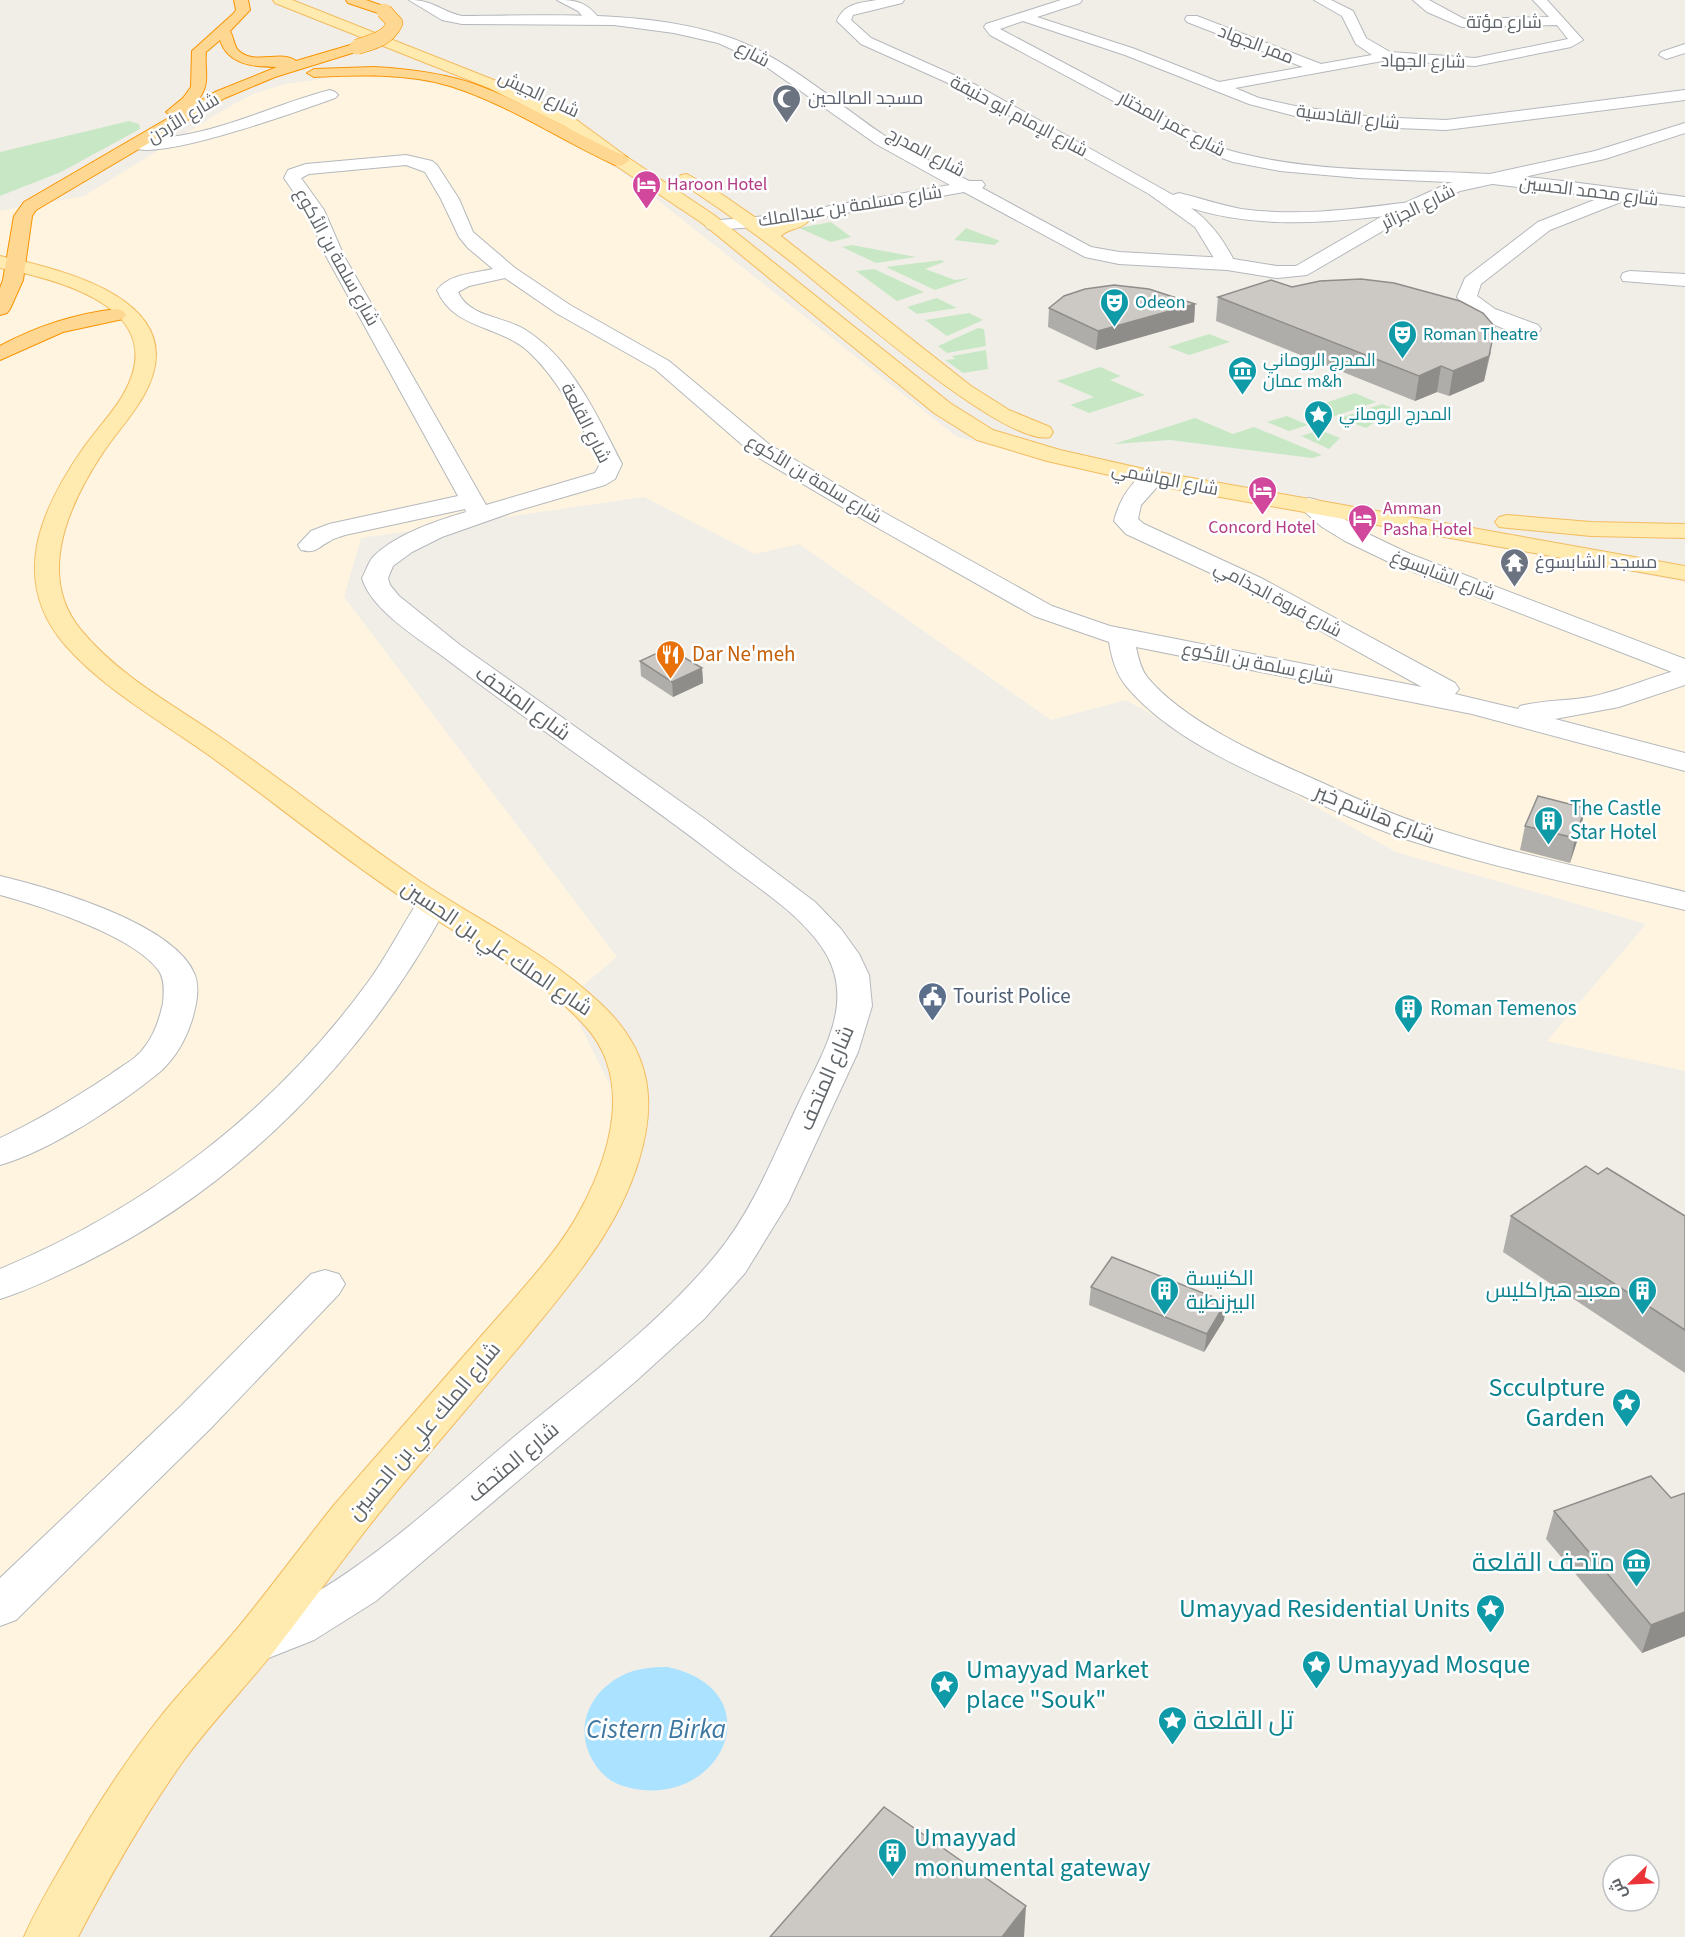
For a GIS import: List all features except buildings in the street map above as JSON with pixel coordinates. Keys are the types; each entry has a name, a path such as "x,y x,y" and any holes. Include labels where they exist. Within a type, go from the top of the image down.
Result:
{"highway":[{"name":"شارع الأردن","path":"9,206 187,103 199,87 199,51 238,18 243,10 241,0"},
{"name":"شارع الأردن","path":"0,309 7,271 22,216 27,208 219,95 252,81 357,47 385,36 393,29 395,22 384,11 353,0"},
{"path":"224,30 232,52 251,60 285,62 325,57"},
{"path":"252,81 345,71 398,74 447,81 485,93 581,144 621,161"},
{"path":"0,354 56,326 73,321 124,316"}],"main road":[{"name":"شارع الجيش","path":"280,0 401,46 539,106 572,124 621,161 719,228"},
{"name":"شارع الجيش","path":"309,0 507,78 588,117"},
{"path":"677,172 760,228 777,229 799,220"},
{"name":"شارع الهاشمي","path":"719,228 967,425 985,435 1040,452 1154,478 1685,573"},
{"name":"شارع الهاشمي","path":"760,228 927,361 1002,416 1020,425 1079,444 1141,459 1411,509 1505,522 1612,530 1685,531"},
{"path":"7,271 124,316"},
{"name":"شارع الملك علي بن الحسين","path":"50,1937 117,1817 168,1744 251,1646 374,1488 535,1300 571,1253 600,1209 631,1121 631,1081 618,1044 607,1028 578,999 432,904 212,744 149,702 93,658 72,637 60,620 51,600 46,580 51,534 70,488 144,377 147,351 124,316"},
{"path":"1609,559 1631,560 1647,556 1653,549 1648,540 1632,533 1612,530"},
{"path":"1685,541 1681,550 1685,558"}],"street":[{"path":"416,0 447,17 473,20"},
{"path":"432,0 473,20"},
{"path":"564,0 583,8 592,19"},
{"name":"شارع الإمام أبو حنيفة","path":"897,0 853,9 844,21 866,41 971,88 1155,190 1201,223 1214,240 1227,264"},
{"name":"شارع عمر المختار","path":"1075,0 991,27 996,32 1222,153 1280,166 1359,173 1493,179"},
{"path":"1321,0 1348,14 1358,41 1388,57"},
{"name":"شارع مؤتة","path":"1420,0 1462,23 1558,21"},
{"name":"شارع الجهاد","path":"1216,87 1388,57 1475,62 1571,44 1575,40 1571,32 1540,0"},
{"name":"شارع القادسية","path":"1025,17 1130,51 1254,101 1295,111 1373,122 1431,125 1685,95"},
{"name":"شارع","path":"473,20 592,19 655,26 728,39 769,57 802,78 876,138 983,190"},
{"name":"ممر الجهاد","path":"1191,19 1321,69"},
{"path":"1666,55 1685,48"},
{"path":"137,145 202,136 330,95"},
{"name":"شارع الجزائر","path":"1227,264 1277,272 1300,271 1411,207 1455,187 1599,154 1685,128"},
{"name":"شارع سلمة بن الأكوع","path":"475,508 335,255 315,210 292,178 294,174 316,167 366,162 406,160 426,165 431,169 450,200 465,233 474,244 508,272 563,309 662,365 746,439 783,463 1043,611 1088,628 1121,637 1475,706 1685,762"},
{"name":"شارع محمد الحسين","path":"1493,179 1685,202"},
{"path":"932,198 957,197 983,190 1085,250 1105,255 1227,264"},
{"name":"شارع مسلمة بن عبدالملك","path":"799,220 983,190"},
{"name":"شارع مسلمة بن عبدالملك","path":"719,228 760,228 791,218 983,190"},
{"path":"1155,190 1217,210 1268,217 1331,218 1411,207"},
{"path":"1531,329 1484,312 1473,304 1467,297 1472,282 1544,226 1623,196"},
{"path":"1644,198 1685,219"},
{"name":"شارع القلعة","path":"475,508 599,480 609,473 611,464 568,383 544,355 517,333 478,319 461,310 450,300 447,290 456,283 508,272"},
{"path":"1630,277 1685,280"},
{"name":"شارع فروة الجذامي","path":"1154,478 1130,503 1126,521 1135,529 1252,583 1475,706"},
{"name":"شارع الشابسوغ","path":"1309,506 1352,536 1412,565 1685,669"},
{"path":"310,545 320,536 338,529 475,508"},
{"name":"شارع المتحف","path":"251,1646 297,1629 335,1606 381,1571 500,1474 689,1309 730,1264 751,1235 836,1062 849,1032 853,1014 854,982 846,960 831,937 791,899 691,822 466,662 390,601 379,589 375,581 375,572 383,560 475,508"},
{"name":"شارع هاشم خير","path":"1121,637 1127,664 1137,682 1152,696 1209,737 1271,771 1383,820 1429,837 1492,855 1685,901"},
{"path":"1503,713 1543,712 1582,707 1648,690 1685,676"},
{"path":"0,885 37,894 64,904 116,927 149,946 175,969 180,982 180,1001 166,1042 149,1062 84,1109 0,1153"},
{"path":"0,1285 67,1255 154,1207 204,1170 260,1122 347,1030 416,937 432,904"},
{"path":"0,1607 196,1417 325,1284"}],"shaded area":[{"path":"350,75 381,76 453,85 487,97 559,133 622,172 957,437 1167,488 1685,582 1685,1071 1547,1041 1646,924 1396,852 1126,700 1051,720 799,544 755,554 644,497 361,538 344,597 617,957 567,999 622,1109 613,1211 391,1497 36,1937 0,1937 0,211 84,196 255,93 286,84"}],"green space":[{"path":"129,121 139,124 140,129 61,172 0,196 0,152"},
{"path":"831,222 851,237 831,242 799,228"},
{"path":"966,228 1000,241 994,245 954,240"},
{"path":"852,245 916,257 876,263 842,247"},
{"path":"942,260 944,262 925,269 955,280 970,278 935,290 886,267"},
{"path":"874,269 924,292 897,301 856,271"},
{"path":"937,298 957,308 917,314 907,307"},
{"path":"969,313 983,320 947,336 925,320"},
{"path":"978,328 984,329 986,346 947,353 938,346"},
{"path":"1209,334 1230,342 1189,355 1168,347"},
{"path":"986,350 988,369 963,373 945,360 955,359 952,356"},
{"path":"1100,367 1121,376 1110,380 1145,395 1089,413 1070,405 1094,397 1057,381"},
{"path":"1355,393 1376,402 1335,416 1313,407"},
{"path":"1382,404 1395,409 1366,428 1340,418"},
{"path":"1287,416 1308,425 1289,431 1267,422"},
{"path":"1195,418 1233,434 1254,427 1322,455 1312,458 1170,440 1114,444"},
{"path":"1320,430 1340,438 1329,449 1301,436"}],"water":[{"name":"Cistern Birka","path":"668,1667 700,1679 719,1697 727,1718 725,1740 715,1761 697,1777 672,1788 643,1790 628,1788 609,1779 594,1763 585,1735 590,1707 609,1684 623,1675 645,1668"}],"place":[{"name":"مسجد الصالحين","path":"787,124"},
{"name":"Haroon Hotel","path":"646,210"},
{"name":"Odeon","path":"1114,328"},
{"name":"Roman Theatre","path":"1402,360"},
{"name":"المدرج الروماني عمان m&h","path":"1242,396"},
{"name":"المدرج الروماني","path":"1318,440"},
{"name":"Concord Hotel","path":"1262,516"},
{"name":"Amman Pasha Hotel","path":"1362,544"},
{"name":"مسجد الشابسوغ","path":"1514,588"},
{"name":"Dar Ne'meh","path":"671,680"},
{"name":"The Castle Star Hotel","path":"1549,846"},
{"name":"Tourist Police","path":"932,1022"},
{"name":"Roman Temenos","path":"1409,1034"},
{"name":"الكنيسة البيزنطية","path":"1165,1316"},
{"name":"معبد هيراكليس","path":"1642,1316"},
{"name":"Scculpture Garden","path":"1626,1428"},
{"name":"متحف القلعة","path":"1636,1588"},
{"name":"Umayyad Residential Units","path":"1491,1634"},
{"name":"Umayyad Mosque","path":"1316,1690"},
{"name":"Umayyad Market place \"Souk\"","path":"945,1710"},
{"name":"تل القلعة","path":"1172,1746"},
{"name":"Umayyad monumental gateway","path":"893,1878"}]}
